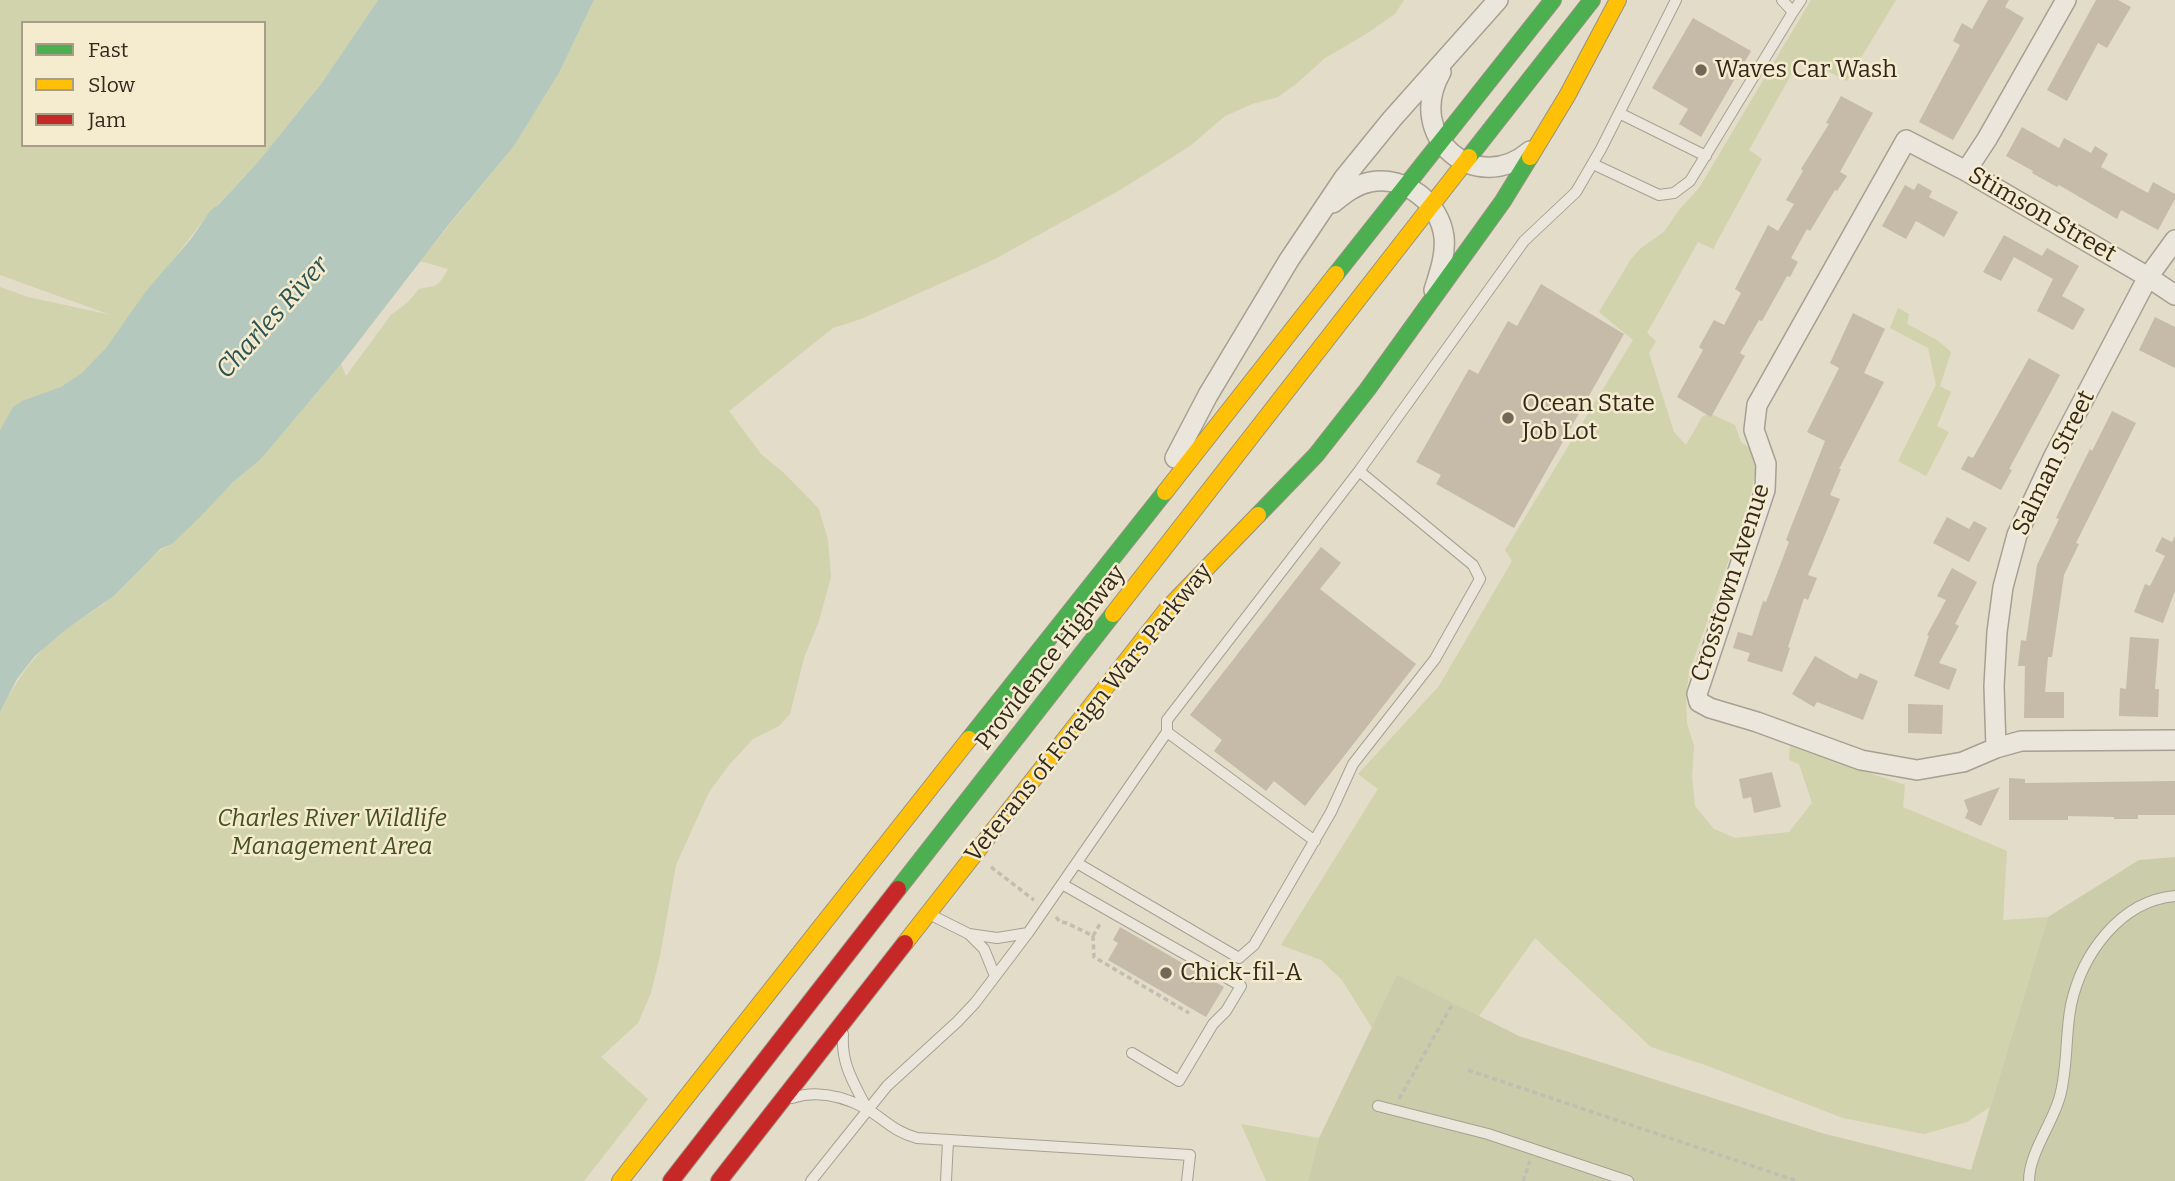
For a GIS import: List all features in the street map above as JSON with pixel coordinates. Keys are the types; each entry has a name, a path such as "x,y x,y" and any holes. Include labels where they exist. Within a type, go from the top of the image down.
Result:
{"main road":[{"path":"1406,187 1553,0"},
{"path":"1466,162 1592,0"},
{"name":"Veterans of Foreign Wars Parkway","path":"719,1181 1167,609 1315,455 1346,418 1424,314 1503,201 1546,131 1618,0"},
{"name":"Providence Highway","path":"671,1181 1466,162"},
{"name":"Providence Highway","path":"620,1181 1406,187"}],"street":[{"path":"1140,524 1208,395 1318,215 1366,149 1498,0"},
{"path":"1966,171 2066,0"},
{"path":"1451,53 1435,82 1430,99 1430,113 1441,143 1453,155 1466,162 1497,168 1510,165 1530,150 1546,131"},
{"name":"Stimson Street","path":"1906,141 1966,171 2175,295"},
{"name":"Crosstown Avenue","path":"1906,141 1757,404 1754,430 1766,464 1765,490 1697,694 1699,702 1861,760 1917,771 1963,762 2021,741 2175,740"},
{"path":"1318,215 1341,195 1372,181 1390,182 1422,196 1432,206 1440,221 1443,255 1424,314"},
{"name":"Salman Street","path":"1996,748 1994,686 1997,632 2003,587 2017,535 2053,456 2148,277 2175,240"}],"lane":[{"path":"811,1181 887,1086 957,1022 995,976 1028,933 1167,732 1167,720 1359,471 1524,241 1576,192 1593,164 1676,0"},
{"path":"1782,0 1794,12"},
{"path":"1593,164 1659,195 1674,193 1690,181 1801,0"},
{"path":"1619,113 1706,156"},
{"path":"1077,863 1238,958 1254,945 1331,812 1353,764 1435,659 1480,579 1473,565 1359,471"},
{"path":"1167,732 1315,841"},
{"path":"1062,884 1241,986 1226,1011 1213,1024 1179,1081 1132,1053"},
{"path":"2029,1181 2033,1159 2059,1098 2071,1004 2092,952 2115,924 2138,906 2175,896"},
{"path":"928,914 969,934 997,938 1028,933"},
{"path":"969,934 984,949 995,976"},
{"path":"845,1020 842,1052 867,1109"},
{"path":"781,1102 815,1093 846,1100 867,1109 902,1134 916,1138 1190,1155 1187,1181"},
{"path":"1378,1106 1488,1134 1628,1181"},
{"path":"947,1181 948,1141"}],"path":[{"path":"987,864 1034,900"},
{"path":"1056,917 1060,922 1093,936"},
{"path":"1104,917 1093,936 1094,957 1189,1013"},
{"path":"1393,1110 1452,1003"},
{"path":"1468,1070 1797,1181"},
{"path":"1523,1181 1535,1149"}],"green space":[{"path":"0,0 378,0 321,84 257,163 205,218 106,348 78,380 14,406 0,430 0,287 28,297 111,315 0,275"},
{"name":"Charles River Wildlife Management Area","path":"594,0 1404,0 1395,14 1325,58 1278,97 1252,104 1225,116 1190,146 1120,190 993,260 861,319 833,328 729,411 761,454 819,509 828,540 831,577 819,621 804,658 790,714 779,726 753,739 729,765 709,792 676,865 651,993 638,1023 601,1057 648,1099 584,1181 0,1181 0,712 21,677 46,646 67,628 111,599 149,559 172,544 233,482 261,459 341,364 346,376 391,315 419,289 433,286 442,280 448,269 420,261 514,146 559,73"},
{"path":"1811,0 1896,0 1847,81 1801,57 1749,150 1762,159 1713,249 1698,242 1647,333 1656,341 1649,353 1674,432 1686,445 1702,417 1709,413 1735,425 1741,442 1752,450 1756,470 1749,502 1689,673 1687,724 1694,745 1692,777 1695,806 1714,829 1735,838 1789,832 1812,803 1799,764 1789,760 1790,746 1905,785 1903,807 2007,851 2003,920 2048,917 1990,1107 1967,1122 1924,1134 1843,1118 1651,1047 1535,938 1479,1016 1397,976 1372,1028 1342,980 1321,960 1281,945 1378,789 1358,774 1439,686 1512,561 1505,550 1633,340 1599,312 1631,259 1641,248 1664,232 1699,188"},
{"path":"1898,308 1909,314 1907,324 1937,340 1951,352 1940,386 1951,392 1937,426 1949,432 1926,476 1898,461 1936,385 1928,348 1890,328"},
{"path":"2175,857 2175,1181 1308,1181 1319,1138 1397,975 1519,1036 1825,1134 1971,1170 2048,917 2139,860"},
{"path":"1241,1124 1319,1138 1308,1181 1266,1181"}],"water":[{"name":"Charles River","path":"378,0 594,0 559,73 514,146 446,228 341,364 261,459 233,482 172,544 160,549 114,596 65,630 35,656 17,679 0,712 0,430 13,407 61,387 82,373 106,348 147,290 191,239 210,211 257,163 321,84"}],"building":[{"path":"1988,0 2009,0 2005,7 2024,18 1953,140 1919,122 1960,45 1953,41 1962,23 1972,29"},
{"path":"2096,0 2118,0 2131,7 2107,48 2098,43 2067,101 2047,90"},
{"name":"Waves Car Wash","path":"1693,18 1751,51 1701,137 1679,124 1688,109 1652,88"},
{"path":"1841,96 1873,113 1840,172 1847,176 1837,191 1835,190 1810,231 1807,229 1791,258 1798,262 1740,353 1745,356 1711,417 1677,397 1703,350 1699,347 1714,320 1724,325 1741,293 1735,289 1768,225 1778,231 1794,204 1786,200 1803,171 1801,169 1829,124 1826,123"},
{"path":"2022,127 2059,148 2064,138 2091,153 2095,146 2108,154 2101,167 2148,193 2153,182 2175,194 2175,199 2158,230 2121,210 2117,219 2006,156"},
{"path":"1918,183 1932,191 1929,197 1958,212 1944,237 1916,221 1906,239 1882,226 1905,185 1914,190"},
{"path":"2004,235 2042,256 2047,248 2079,266 2062,296 2085,309 2073,330 2037,311 2053,279 2014,257 2001,281 1983,272"},
{"name":"Ocean State Job Lot","path":"1541,284 1624,334 1514,528 1436,484 1441,475 1416,462 1469,369 1478,374 1508,321 1517,326"},
{"path":"1853,313 1885,329 1864,373 1884,382 1839,469 1830,495 1840,499 1808,575 1817,578 1808,600 1804,598 1782,672 1747,661 1750,653 1733,648 1738,632 1752,636 1763,601 1766,602 1789,542 1786,540 1825,441 1807,432 1839,368 1830,363"},
{"path":"2155,317 2175,327 2175,368 2139,350"},
{"path":"2029,358 2060,375 2009,469 2012,470 2001,490 1961,469 1968,456 1973,458"},
{"path":"2112,411 2136,423 2076,543 2079,544 2064,575 2052,657 2048,657 2045,692 2064,692 2064,718 2024,718 2025,666 2018,666 2021,640 2026,641 2037,565 2070,489"},
{"path":"1947,517 1969,529 1974,521 1987,528 1969,562 1933,543"},
{"path":"2175,536 2175,591 2163,623 2134,612 2145,584 2150,586 2165,556 2155,551 2162,537 2172,542"},
{"path":"1321,547 1341,563 1320,589 1416,664 1305,806 1274,781 1266,791 1214,751 1222,740 1190,715"},
{"path":"1952,568 1977,582 1955,624 1959,626 1939,663 1957,669 1949,690 1914,676 1929,636 1927,635 1946,600 1937,596"},
{"path":"2130,637 2159,639 2155,689 2159,689 2158,717 2119,716 2120,688 2126,689"},
{"path":"1815,656 1857,679 1860,673 1878,681 1863,720 1817,702 1814,707 1792,694"},
{"path":"1908,704 1943,705 1942,734 1908,733"},
{"path":"1772,772 1781,807 1754,813 1751,797 1743,799 1739,779"},
{"path":"2009,778 2025,779 2025,783 2175,781 2175,815 2138,815 2138,819 2068,816 2068,820 2009,820"},
{"path":"2000,787 1981,826 1965,818 1968,811 1964,800"},
{"name":"Chick-fil-A","path":"1120,927 1224,987 1206,1017 1108,960 1118,943 1113,940"}],"traffic: fast":[{"path":"1336,274 1553,0"},
{"path":"1469,157 1592,0"},
{"path":"1258,515 1316,455 1367,390 1503,201 1530,157"},
{"path":"969,739 1165,492"},
{"path":"898,889 1113,614"}],"traffic: slow":[{"path":"1530,157 1567,96 1618,0"},
{"path":"1113,614 1469,157"},
{"path":"1165,492 1336,274"},
{"path":"905,943 1167,609 1258,515"},
{"path":"620,1181 969,739"}],"traffic: jam":[{"path":"671,1181 898,889"},
{"path":"719,1181 905,943"}],"place":[{"name":"Waves Car Wash","path":"1701,70"},
{"name":"Ocean State Job Lot","path":"1508,418"},
{"name":"Chick-fil-A","path":"1166,973"}]}
